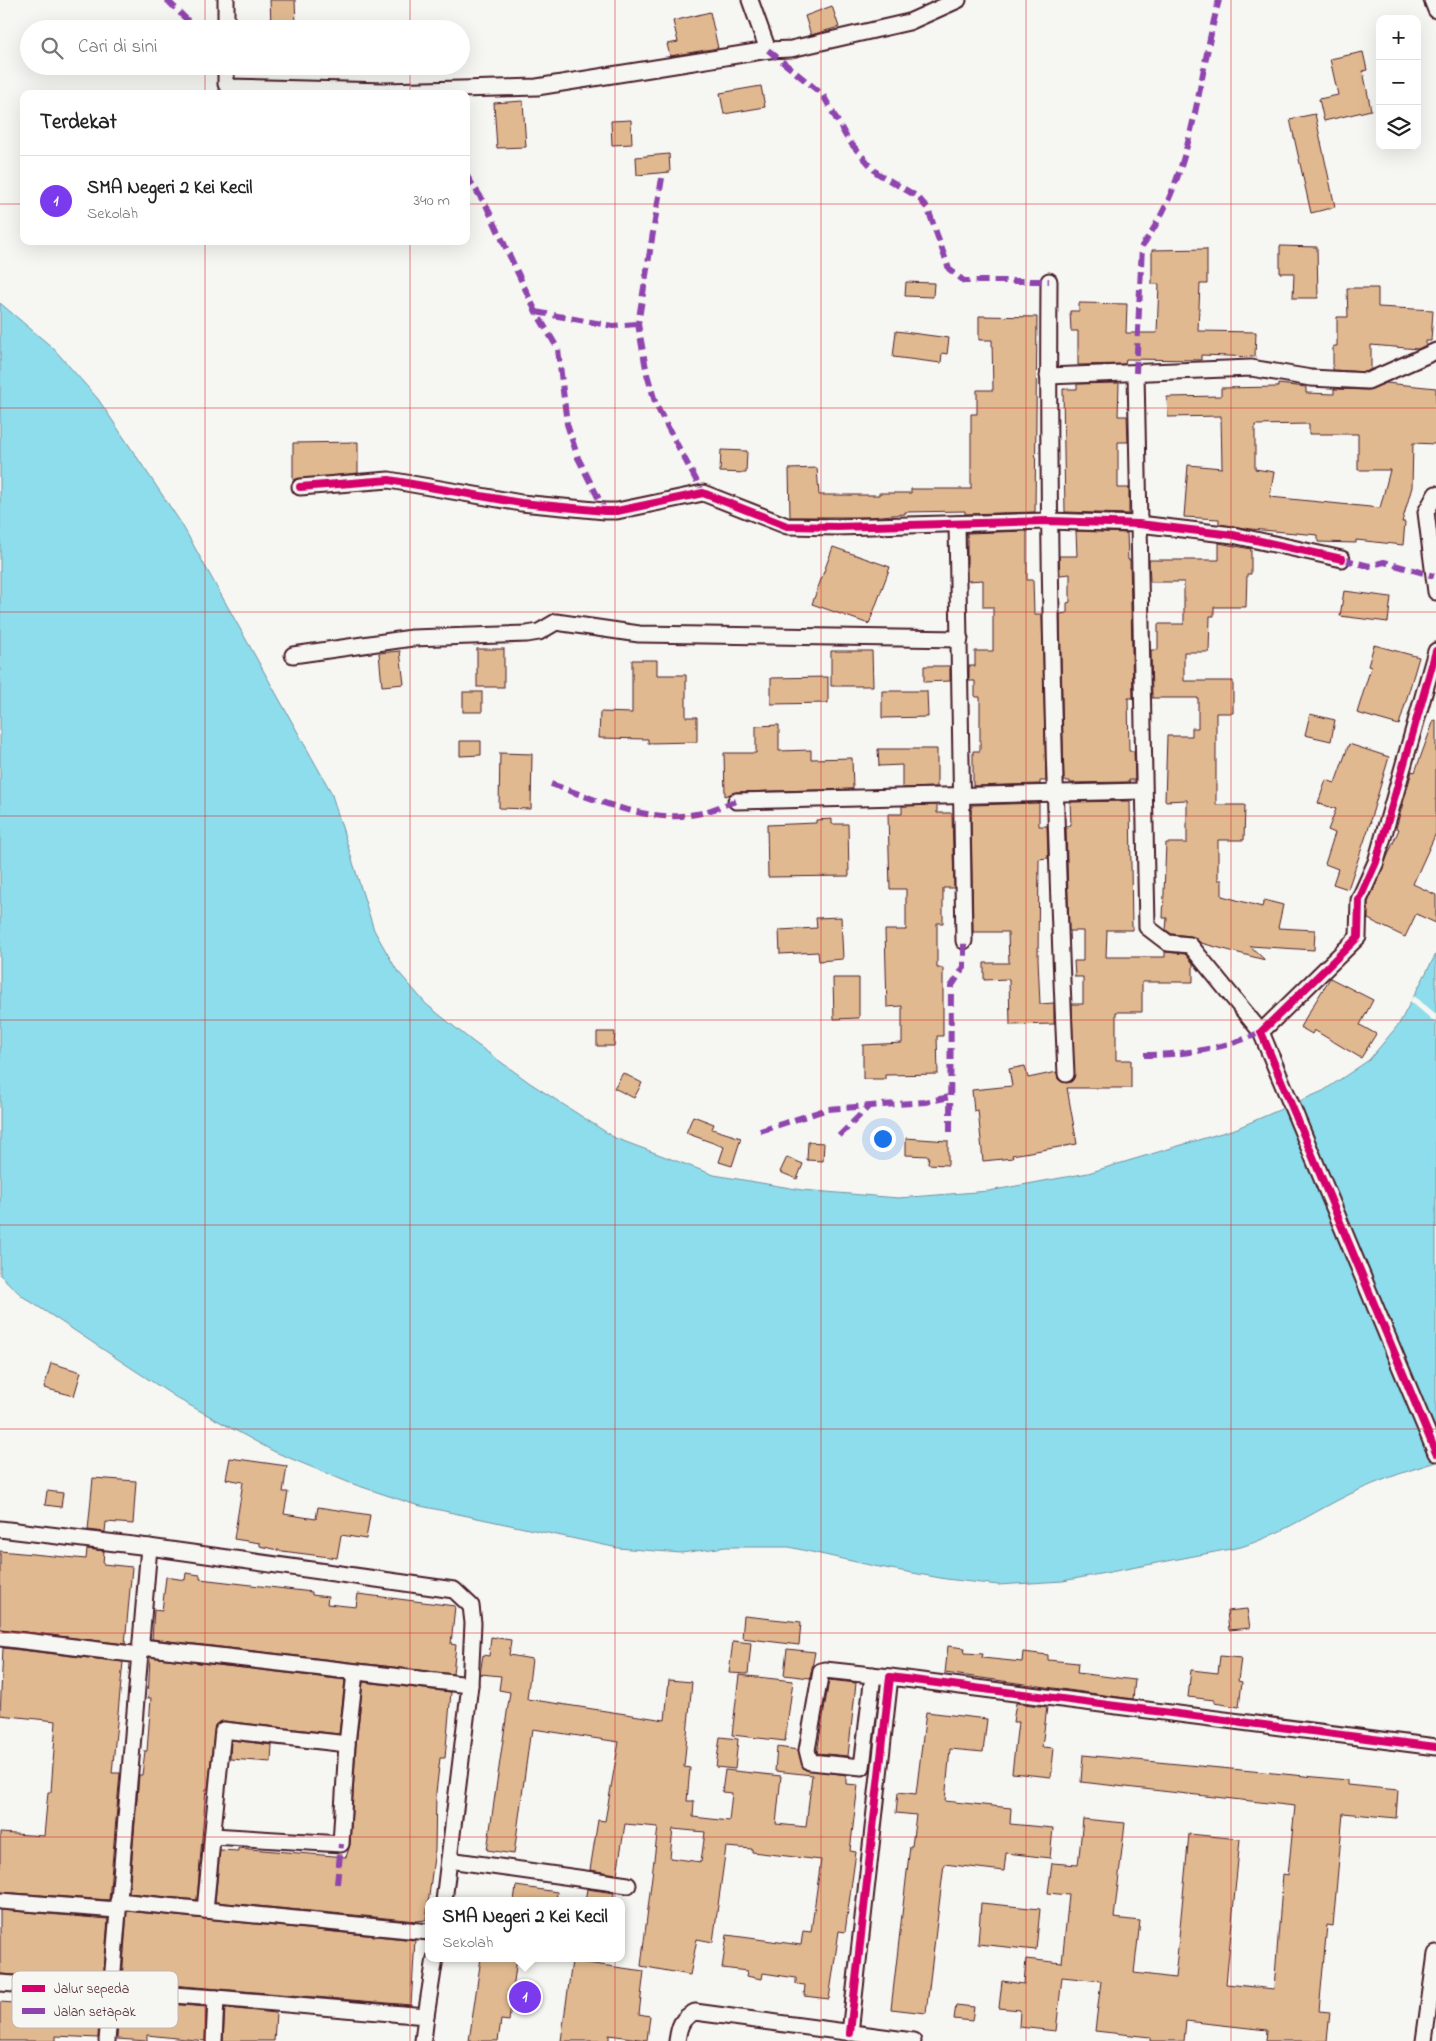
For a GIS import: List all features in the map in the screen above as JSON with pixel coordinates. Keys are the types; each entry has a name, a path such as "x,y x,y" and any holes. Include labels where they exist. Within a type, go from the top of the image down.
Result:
{"street":[{"path":"226,0 226,20"},
{"path":"750,0 768,50"},
{"path":"429,90 537,86 768,50 791,49 909,22 958,0"},
{"path":"1432,0 1436,10"},
{"path":"226,75 228,87 339,90"},
{"path":"1049,281 1049,521 1054,793 1066,1074"},
{"path":"1048,376 1251,368 1311,378 1368,381 1436,351"},
{"path":"1136,373 1142,791 1148,930 1168,943 1190,946 1261,1032 1274,1068 1436,1453"},
{"path":"300,488 388,480 520,503 605,511 618,511 703,494 787,526 1049,521 1138,524 1232,535 1342,559"},
{"path":"1436,494 1426,512 1426,519 1436,592"},
{"path":"958,524 964,795 964,941"},
{"path":"293,655 412,638 526,634 539,632 556,622 639,634 960,639"},
{"path":"1261,1032 1358,937 1358,900 1376,862 1436,651"},
{"path":"736,800 1142,791"},
{"path":"0,1529 149,1547 454,1590 471,1606 473,1623 470,1685 444,1897"},
{"path":"113,1971 149,1547"},
{"path":"0,1638 470,1685"},
{"path":"873,1675 862,1767 810,1762 807,1750 821,1671 873,1675 890,1677 1436,1747"},
{"path":"212,1836 341,1844 347,1744 355,1673"},
{"path":"850,2033 890,1677"},
{"path":"205,1910 223,1730 347,1744"},
{"path":"449,1860 628,1885"},
{"path":"0,1901 205,1910 425,1932"},
{"path":"1424,2041 1436,1954"},
{"path":"423,2041 435,1962"},
{"path":"178,1995 426,2016"},
{"path":"214,2041 216,1998"},
{"path":"677,2041 679,2025 686,2016 695,2012 914,2041"},
{"path":"107,2041 108,2028"}],"water":[{"path":"0,303 53,348 98,399 181,523 331,792 374,930 396,969 426,1004 472,1041 530,1083 615,1138 714,1175 802,1190 898,1198 989,1191 1088,1173 1235,1129 1323,1091 1369,1060 1399,1024 1436,954 1436,1462 1362,1489 1254,1543 1063,1581 998,1585 946,1579 874,1566 789,1547 726,1547 681,1553 618,1548 416,1505 350,1483 275,1452 180,1400 22,1296 0,1275"}],"pier":[{"path":"1414,996 1436,1014 1436,1023 1410,1001"}],"building":[{"path":"270,0 295,0 296,20 271,20"},
{"path":"832,6 839,27 811,35 805,16"},
{"path":"710,12 718,48 670,56 667,44 678,42 673,21"},
{"path":"1363,52 1367,70 1363,71 1371,110 1324,121 1319,99 1338,95 1330,59"},
{"path":"761,86 765,107 724,114 720,93"},
{"path":"523,101 526,147 497,148 494,103"},
{"path":"1315,114 1335,207 1311,213 1290,119"},
{"path":"631,120 632,144 612,145 611,121"},
{"path":"669,154 670,172 637,175 636,157"},
{"path":"1280,246 1317,247 1318,298 1293,298 1294,273 1280,273"},
{"path":"1207,249 1207,284 1200,284 1198,331 1256,332 1255,357 1201,355 1201,360 1126,359 1125,364 1078,365 1078,331 1071,331 1070,311 1079,311 1079,303 1127,304 1126,333 1157,333 1159,284 1152,284 1152,250"},
{"path":"906,282 934,283 933,297 905,296"},
{"path":"1347,288 1378,288 1378,307 1433,310 1431,341 1426,341 1426,345 1418,349 1371,345 1371,369 1366,372 1333,370 1333,346 1337,346 1337,317 1348,317"},
{"path":"979,316 1037,317 1035,512 965,514 965,511 905,512 905,514 869,517 790,517 789,469 817,468 819,495 911,493 911,489 971,489 971,414 977,414 977,390 993,390 992,340 979,340"},
{"path":"896,331 949,338 947,354 942,353 941,363 893,357"},
{"path":"1119,383 1118,416 1127,416 1128,442 1118,442 1118,488 1129,488 1129,514 1065,512 1063,389 1077,389 1077,384"},
{"path":"1386,383 1436,388 1436,444 1413,443 1412,487 1402,522 1405,522 1403,545 1356,540 1356,543 1318,542 1318,535 1251,529 1219,524 1219,519 1184,517 1188,465 1222,468 1221,416 1168,417 1167,397 1221,396 1221,388 1278,387 1278,384 1306,387 1306,393 1334,394 1334,389 1368,390","holes":["1309,424 1309,434 1358,434 1358,470 1390,470 1380,508 1270,497 1274,472 1255,469 1255,425"]},
{"path":"358,442 358,473 293,480 293,443"},
{"path":"721,450 747,451 746,473 720,472"},
{"path":"1027,531 1027,580 1033,580 1034,614 1042,614 1046,781 1040,781 1040,784 973,786 973,751 980,751 980,697 975,697 975,681 969,681 969,666 975,666 975,651 993,651 993,607 983,607 983,580 967,581 967,533"},
{"path":"1076,531 1127,533 1128,560 1130,560 1133,698 1128,698 1129,751 1134,751 1135,780 1129,780 1129,782 1070,783 1070,781 1064,781 1060,614 1067,613 1067,603 1070,602 1070,574 1060,575 1059,556 1077,556"},
{"path":"1219,543 1251,549 1251,574 1247,574 1246,607 1214,607 1214,616 1210,616 1209,652 1184,652 1184,681 1233,681 1233,713 1216,713 1216,805 1245,805 1244,840 1218,840 1218,880 1222,880 1222,896 1262,907 1264,900 1283,905 1278,928 1315,930 1314,950 1250,946 1265,960 1201,943 1191,936 1172,934 1166,930 1167,918 1163,918 1166,843 1187,843 1187,800 1165,801 1167,736 1192,736 1192,728 1198,728 1198,698 1152,698 1151,650 1158,650 1158,624 1184,624 1184,582 1150,582 1149,560 1219,560"},
{"path":"833,547 890,567 869,624 812,604"},
{"path":"1344,591 1391,597 1388,622 1340,616"},
{"path":"1374,645 1419,657 1399,725 1357,713 1371,667 1368,666"},
{"path":"477,649 504,649 504,687 477,687"},
{"path":"400,651 404,684 382,686 379,653"},
{"path":"831,651 872,651 873,686 831,686"},
{"path":"632,660 657,660 657,675 686,675 686,717 697,717 697,742 648,743 648,739 599,738 600,712 632,713"},
{"path":"924,666 950,666 950,681 924,682"},
{"path":"828,677 828,703 771,704 771,678"},
{"path":"882,691 927,691 928,717 882,718"},
{"path":"463,692 482,692 482,712 463,712"},
{"path":"1310,714 1335,720 1331,741 1305,735"},
{"path":"1434,720 1436,720 1436,833 1413,884 1436,895 1436,923 1416,914 1405,937 1368,919 1368,902 1399,829 1396,828 1412,771 1415,772"},
{"path":"779,725 779,751 811,750 811,759 852,758 853,789 736,792 725,796 724,753 756,753 756,726"},
{"path":"460,741 481,741 481,755 460,756"},
{"path":"1349,744 1389,757 1371,821 1348,889 1333,884 1338,869 1325,864 1335,833 1328,830 1336,809 1318,803 1326,780 1335,783"},
{"path":"878,749 937,749 937,787 902,788 902,765 879,766"},
{"path":"500,753 532,754 531,809 499,808"},
{"path":"1130,801 1132,930 1107,930 1106,957 1165,957 1165,952 1185,954 1193,963 1193,982 1142,982 1142,1012 1116,1012 1116,1060 1131,1060 1131,1088 1067,1088 1077,1144 1012,1155 1013,1158 983,1161 978,1110 974,1111 972,1090 1012,1086 1009,1069 1025,1066 1028,1078 1057,1072 1058,1079 1062,1082 1071,1082 1074,1078 1072,1004 1083,1004 1083,977 1075,977 1074,961 1083,961 1083,931 1069,931 1066,826 1071,825 1070,802"},
{"path":"1039,803 1039,826 1047,826 1048,858 1039,859 1038,959 1040,1004 1054,1003 1054,1024 1010,1025 1009,979 984,980 984,963 1009,963 1008,932 973,932 971,812 972,805"},
{"path":"937,805 937,813 952,813 954,888 943,888 943,923 937,923 937,968 943,968 943,1036 937,1036 938,1074 885,1075 885,1079 863,1079 863,1045 902,1043 902,1006 887,1007 885,930 906,930 906,889 890,889 888,814 902,814 902,806"},
{"path":"832,819 832,824 848,824 849,876 768,877 767,825 816,823 816,820"},
{"path":"841,917 843,959 819,961 818,952 780,954 779,930 817,928 816,918"},
{"path":"833,978 859,978 859,1018 834,1019"},
{"path":"1330,978 1373,1000 1360,1025 1376,1034 1361,1058 1314,1030 1312,1034 1300,1027"},
{"path":"597,1032 615,1032 614,1046 597,1046"},
{"path":"623,1073 642,1083 634,1098 614,1088"},
{"path":"693,1116 714,1124 712,1129 741,1138 732,1166 719,1162 724,1147 686,1133"},
{"path":"906,1138 948,1141 948,1165 928,1164 929,1156 906,1155"},
{"path":"808,1142 824,1143 823,1161 807,1160"},
{"path":"787,1157 803,1164 797,1179 780,1172"},
{"path":"51,1363 81,1372 74,1396 44,1388"},
{"path":"230,1458 287,1466 283,1492 288,1492 284,1514 316,1519 318,1507 370,1515 366,1539 341,1535 337,1558 282,1551 260,1546 260,1543 234,1539 243,1482 226,1479"},
{"path":"93,1478 136,1481 133,1524 106,1522 105,1532 88,1530"},
{"path":"47,1491 63,1493 61,1507 45,1505"},
{"path":"87,1549 104,1551 103,1564 132,1567 125,1644 0,1629 0,1551 86,1559"},
{"path":"186,1573 200,1575 200,1579 312,1592 312,1595 328,1597 327,1604 356,1607 358,1594 455,1606 451,1644 456,1645 453,1674 152,1639 154,1610 162,1611 166,1577 185,1580"},
{"path":"1247,1609 1250,1628 1229,1630 1227,1611"},
{"path":"744,1616 801,1622 799,1645 742,1638"},
{"path":"491,1637 511,1640 509,1655 532,1659 527,1699 665,1720 669,1680 692,1682 684,1767 690,1768 687,1801 694,1801 693,1817 729,1821 732,1793 722,1792 725,1770 781,1776 776,1824 806,1827 812,1775 775,1771 777,1747 798,1750 804,1769 846,1775 846,1784 858,1785 850,1851 856,1852 845,1932 839,1931 829,1999 804,1996 805,1985 796,1984 796,1978 763,1973 762,1979 746,1976 747,1971 722,1968 727,1935 801,1945 803,1931 811,1932 821,1860 752,1852 752,1849 726,1847 713,1942 697,1939 690,1975 641,1966 658,1827 625,1824 617,1874 590,1870 598,1820 605,1821 619,1742 533,1729 532,1736 530,1736 514,1854 487,1850 510,1692 499,1690 501,1676 480,1674 483,1655 489,1656","holes":["673,1829 705,1832 701,1862 670,1858"]},
{"path":"733,1641 751,1643 748,1674 729,1673"},
{"path":"948,1646 965,1648 964,1653 983,1654 982,1658 1022,1662 1023,1652 1048,1655 1048,1660 1078,1663 1077,1673 1135,1680 1133,1699 945,1673"},
{"path":"3,1648 123,1662 112,1773 120,1773 109,1900 0,1892 0,1833 44,1836 48,1792 51,1792 56,1721 0,1715"},
{"path":"787,1649 815,1652 810,1678 784,1675"},
{"path":"1220,1656 1241,1658 1238,1681 1242,1682 1239,1707 1214,1703 1214,1700 1188,1697 1191,1670 1218,1673"},
{"path":"150,1657 345,1680 339,1734 224,1721 215,1725 208,1789 206,1789 197,1900 129,1893 139,1775 142,1775 145,1751 147,1751 151,1698 148,1698"},
{"path":"739,1675 793,1681 785,1741 732,1735"},
{"path":"829,1680 856,1683 848,1756 817,1753"},
{"path":"363,1682 451,1692 445,1758 440,1758 436,1793 435,1849 429,1897 425,1897 425,1920 417,1921 215,1902 220,1850 238,1851 238,1848 346,1857 350,1845 356,1745"},
{"path":"1016,1703 1047,1707 1042,1747 1054,1748 1051,1777 1012,1773 1018,1722 1013,1722"},
{"path":"926,1712 987,1719 983,1752 950,1749 945,1801 1011,1808 1010,1824 1053,1828 1050,1858 1006,1853 1004,1871 944,1864 926,2013 891,2009 910,1846 912,1846 916,1815 896,1813 898,1792 916,1794"},
{"path":"720,1737 738,1739 735,1769 716,1767"},
{"path":"231,1740 272,1745 271,1762 230,1759"},
{"path":"1083,1755 1347,1780 1347,1785 1398,1790 1396,1818 1343,1813 1333,1926 1327,1925 1319,2011 1330,2012 1327,2041 1266,2041 1267,2030 1186,2021 1184,2041 1150,2041 1150,2037 1095,2031 1101,1981 1062,1977 1056,2031 1019,2027 1020,2010 999,2008 1002,1981 1024,1984 1026,1959 1062,1963 1069,1895 1048,1893 1052,1863 1078,1865 1083,1819 1125,1823 1114,1918 1140,1921 1134,1973 1175,1978 1189,1834 1240,1839 1226,1984 1274,1989 1283,1874 1288,1875 1295,1806 1081,1782"},
{"path":"516,1886 557,1892 556,1897 515,1897"},
{"path":"587,1889 614,1893 614,1897 586,1897"},
{"path":"981,1903 1040,1909 1036,1950 978,1944"},
{"path":"0,1910 108,1919 104,1971 12,1971 12,1975 0,1974"},
{"path":"127,1911 415,1940 411,2005 178,1986 178,1971 123,1971"},
{"path":"480,1962 516,1962 509,2021 501,2020 498,2041 469,2041"},
{"path":"572,1962 644,1971 639,2014 650,2016 647,2040 609,2035 609,2041 561,2041"},
{"path":"0,2002 12,2003 12,2028 99,2028 98,2038 56,2036 56,2041 0,2041"},
{"path":"178,2005 206,2007 205,2041 147,2035 147,2041 117,2039 118,2028 178,2028"},
{"path":"956,2005 974,2007 972,2021 954,2019"},
{"path":"225,2008 276,2013 274,2041 223,2041"}],"marked path":[{"path":"167,0 187,20"},
{"path":"1136,373 1142,246 1159,218 1173,189 1183,159 1192,127 1219,0"},
{"path":"768,50 823,95 848,140 877,173 918,197 928,209 949,269 964,281 1049,281"},
{"path":"662,178 638,324 647,374 656,405 703,493"},
{"path":"470,181 486,205 536,312 558,349 567,424 578,458 605,511"},
{"path":"536,312 613,326 638,324"},
{"path":"1342,559 1369,566 1384,562 1434,576"},
{"path":"551,784 604,803 659,816 696,814 736,801"},
{"path":"950,1132 951,987 964,967 964,941"},
{"path":"1144,1055 1204,1050 1233,1043 1261,1032"},
{"path":"760,1131 828,1109 925,1102 950,1097"},
{"path":"839,1136 869,1106"},
{"path":"337,1884 341,1844"}],"cycle path":[{"path":"300,487 389,480 521,503 605,511 617,511 703,493 787,526 837,527 1049,521 1139,524 1233,535 1342,559"},
{"path":"1436,651 1376,862 1359,900 1358,937 1261,1032 1436,1453"},
{"path":"850,2033 890,1677 1436,1747"}],"place":[{"name":"SMA Negeri 2 Kei Kecil","path":"525,1997"}]}
